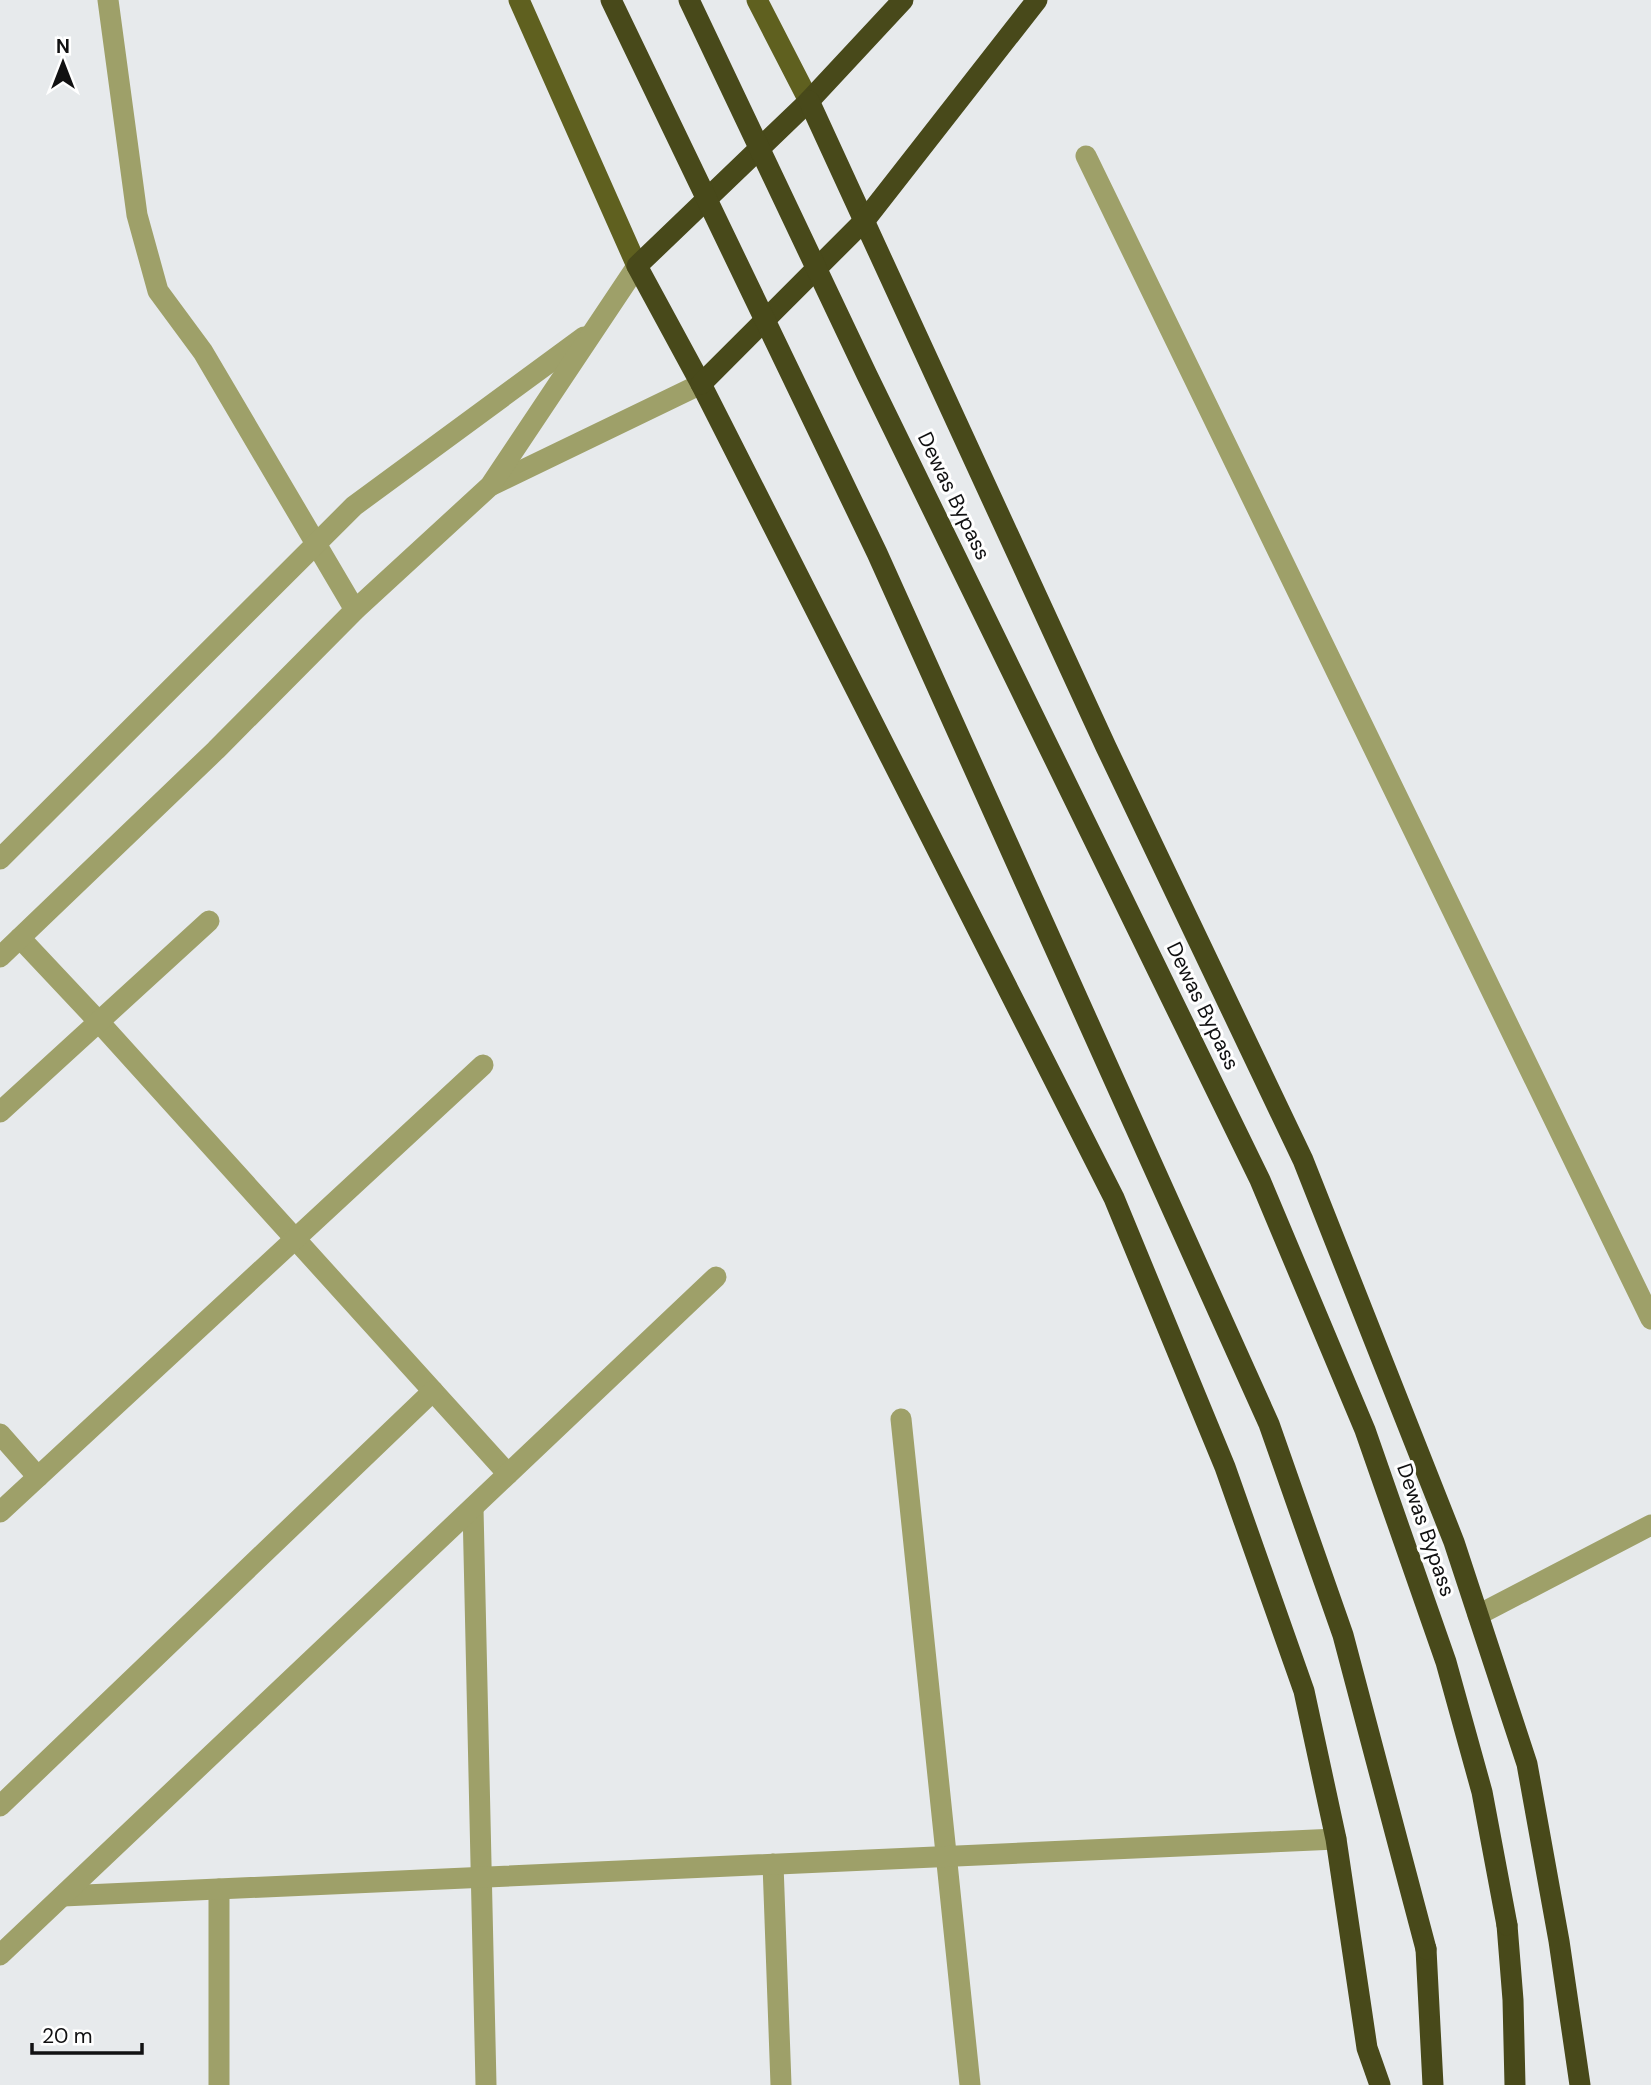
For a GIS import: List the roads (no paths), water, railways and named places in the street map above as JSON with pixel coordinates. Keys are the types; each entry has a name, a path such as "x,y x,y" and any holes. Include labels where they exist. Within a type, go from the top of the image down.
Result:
{"highway":[{"path":"611,0 877,553 1269,1424 1343,1635 1426,1949 1433,2085"},
{"name":"Dewas Bypass","path":"690,0 867,375 1260,1180 1366,1430 1446,1662 1482,1792 1507,1925 1513,2000 1515,2085"},
{"path":"903,0 809,102 637,266 701,384 1114,1198 1225,1467 1299,1678 1336,1839 1367,2048 1380,2085"},
{"path":"701,384 865,220 1037,0"},
{"path":"809,102 1106,747 1303,1160 1454,1542 1527,1764 1559,1941 1580,2085"}],"main road":[{"path":"519,0 637,266"},
{"path":"757,0 809,102"}],"street":[{"path":"108,0 137,215 158,291 203,352 355,610"},
{"path":"1086,156 1651,1319"},
{"path":"0,957 216,750 355,610 490,486 637,266"},
{"path":"0,859 354,506 596,328"},
{"path":"490,486 701,384"},
{"path":"0,1112 209,921"},
{"path":"20,938 508,1474"},
{"path":"0,1512 483,1065"},
{"path":"0,1955 716,1277"},
{"path":"0,1806 433,1391"},
{"path":"901,1419 970,2085"},
{"path":"0,1434 38,1477"},
{"path":"472,1508 486,2085"},
{"path":"1478,1615 1651,1525"},
{"path":"63,1896 1336,1839"},
{"path":"773,1864 780,2085"},
{"path":"219,1889 219,2085"}]}
